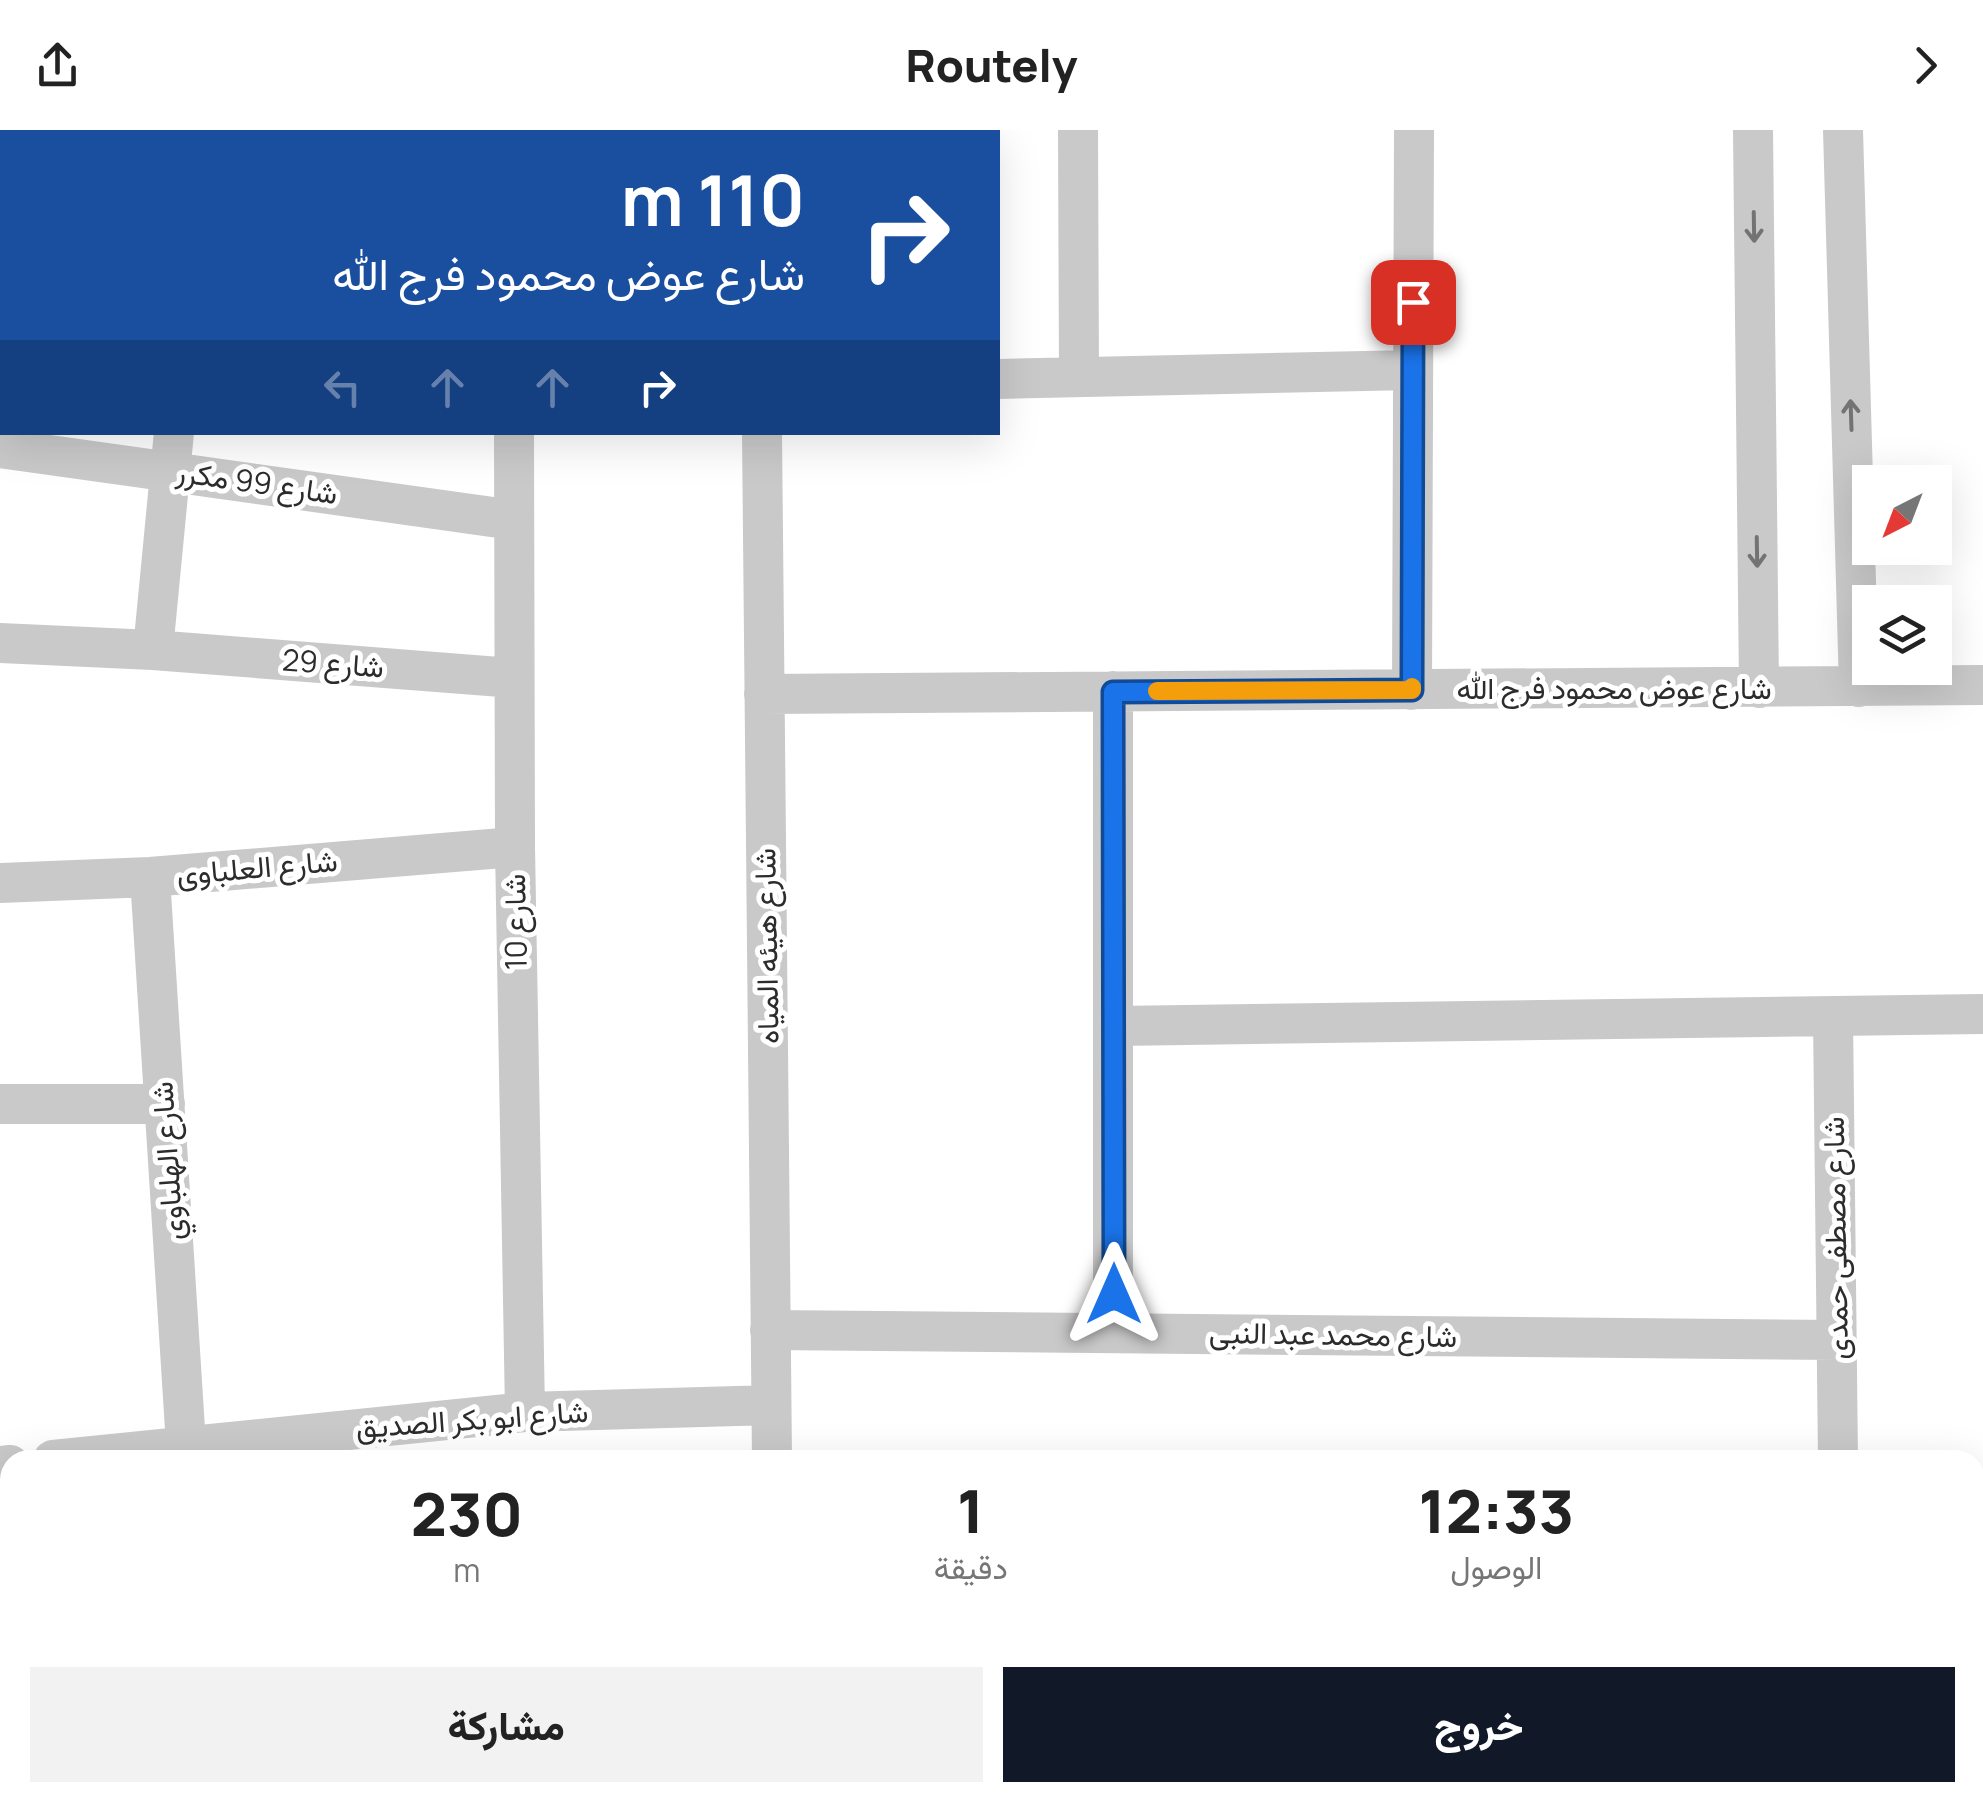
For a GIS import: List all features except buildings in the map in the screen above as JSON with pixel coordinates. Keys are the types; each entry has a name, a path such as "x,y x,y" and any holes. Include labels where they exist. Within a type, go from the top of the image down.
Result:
{"street":[{"path":"1078,130 1079,377"},
{"path":"1412,690 1414,130"},
{"path":"1753,130 1759,688"},
{"path":"1843,130 1859,687"},
{"path":"1000,379 1412,370"},
{"name":"شارع 10","path":"514,435 514,847 525,1412"},
{"name":"شارع هيئه المياه","path":"762,435 772,1450"},
{"name":"شارع 99 مكرر","path":"0,448 171,452 514,520"},
{"path":"153,650 171,452"},
{"name":"شارع 29","path":"0,643 153,650 513,678"},
{"name":"شارع عوض محمود فرج الله","path":"764,694 1983,685"},
{"path":"1113,692 1113,1333"},
{"name":"شارع العلباوى","path":"0,883 150,877 514,847"},
{"name":"شارع الهلباوي","path":"150,877 186,1446"},
{"path":"1116,1026 1983,1014"},
{"name":"شارع مصطفى حمدى","path":"1834,1016 1838,1450"},
{"path":"0,1104 165,1104"},
{"name":"شارع محمد عبد النبى","path":"770,1330 1836,1340"},
{"name":"شارع ابو بكر الصديق","path":"148,1450 525,1412 771,1404"}],"slow traffic":[{"path":"1157,691 1412,687"}],"route":[{"path":"1114,1294 1113,692 1412,690 1413,302"}]}
